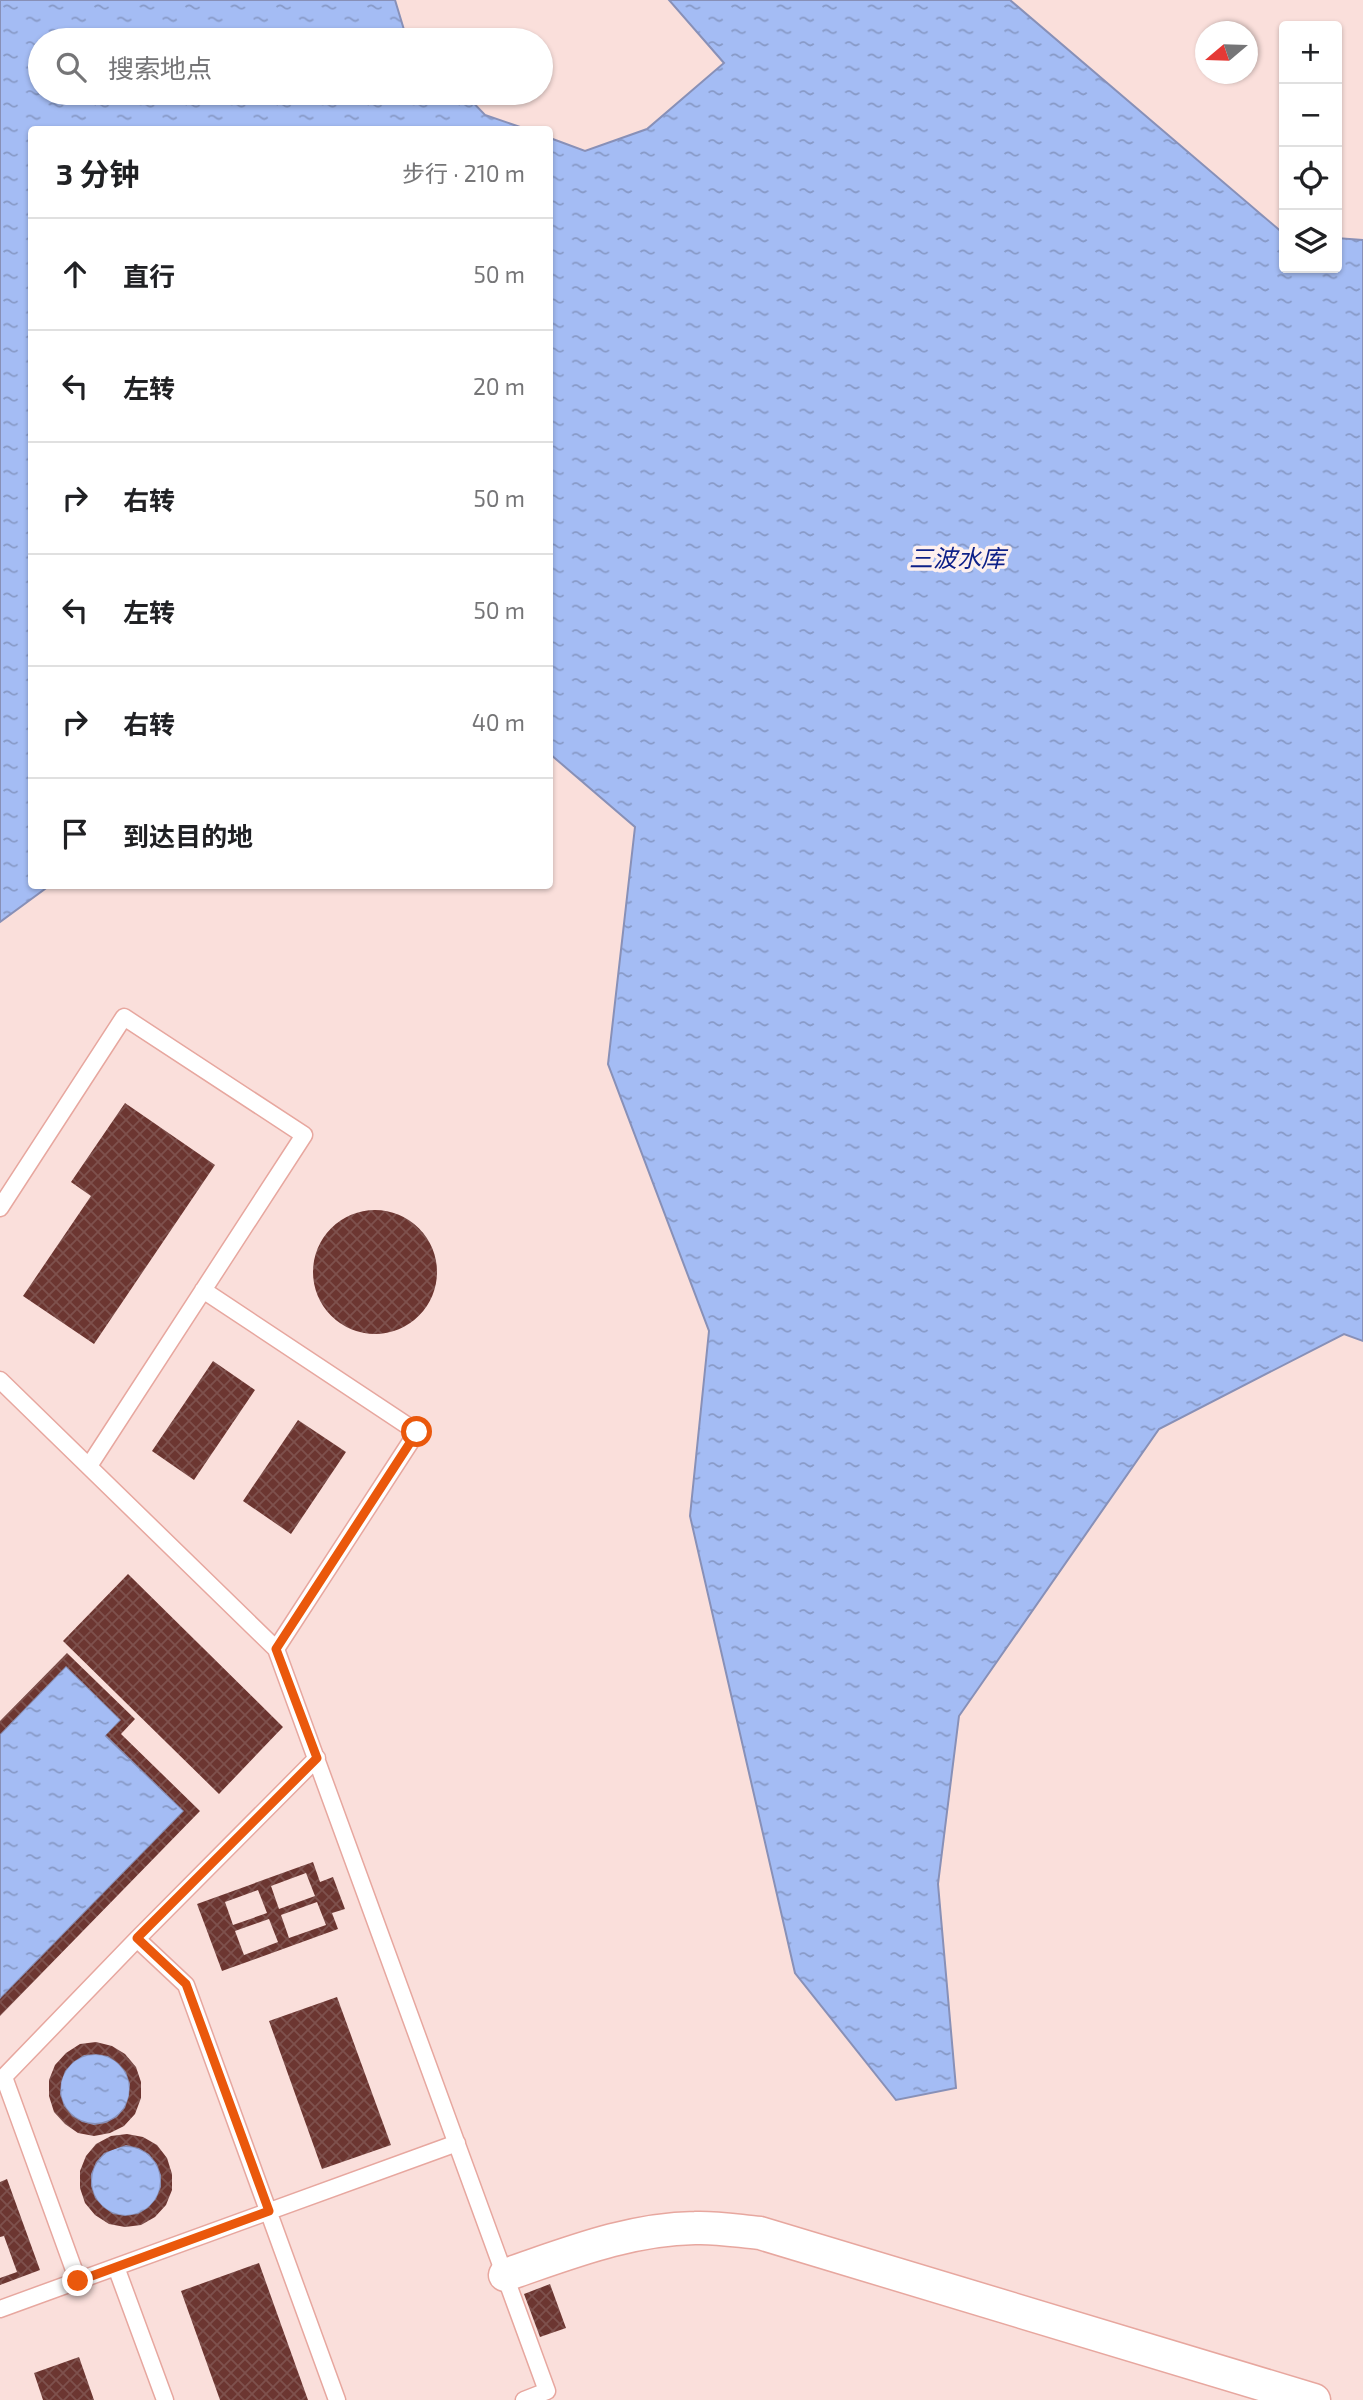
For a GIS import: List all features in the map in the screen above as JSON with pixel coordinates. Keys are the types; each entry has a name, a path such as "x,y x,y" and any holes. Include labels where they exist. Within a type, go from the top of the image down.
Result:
{"street":[{"path":"505,2275 590,2245 638,2234 695,2228 760,2233 1314,2400"}],"lane":[{"path":"0,1208 124,1017 304,1135 89,1466"},
{"path":"203,1290 417,1432 276,1649"},
{"path":"0,1380 276,1649 547,2391 524,2400"},
{"path":"78,2281 2,2079 137,1938 317,1758"},
{"path":"137,1938 186,1984 337,2400"},
{"path":"0,2309 457,2143"},
{"path":"116,2267 165,2400"}],"water":[{"path":"0,0 395,0 403,28 28,28 28,105 475,105 485,115 517,126 28,126 28,889 45,889 0,922"},
{"name":"三波水库","path":"669,0 1010,0 1279,230 1279,273 1342,273 1342,238 1363,240 1363,1341 1344,1334 1159,1429 959,1716 938,1884 956,2088 896,2100 795,1973 690,1516 709,1331 608,1064 635,827 553,757 553,139 585,151 647,129 724,63"},
{"path":"66,1666 121,1720 106,1736 184,1811 0,1999 0,1734"},
{"path":"95,2054 120,2064 130,2089 120,2114 95,2124 70,2114 60,2089 70,2064"},
{"path":"126,2146 151,2156 161,2181 151,2206 126,2216 101,2206 91,2181 101,2156"}],"building":[{"path":"125,1103 215,1165 94,1344 23,1296 91,1196 71,1182"},
{"path":"375,1210 399,1215 419,1228 432,1248 437,1272 432,1296 419,1316 399,1329 375,1334 351,1329 331,1316 318,1296 313,1272 318,1248 331,1228 351,1215"},
{"path":"213,1361 255,1390 194,1480 152,1451"},
{"path":"298,1420 346,1452 291,1534 243,1501"},
{"path":"128,1574 283,1727 219,1794 63,1641"},
{"path":"67,1653 135,1719 121,1734 200,1811 0,2016 0,1999 184,1811 106,1735 121,1720 66,1666 0,1734 0,1721"},
{"path":"313,1862 320,1882 333,1877 345,1909 332,1913 338,1929 222,1971 197,1904","holes":["306,1873 315,1896 279,1909 271,1886","258,1890 267,1913 233,1925 225,1902","317,1902 326,1925 289,1938 281,1915","269,1919 278,1942 244,1955 235,1931"]},
{"path":"337,1997 391,2145 322,2169 269,2021"},
{"path":"96,2042 112,2046 125,2054 136,2067 141,2082 141,2098 135,2114 124,2126 110,2133 94,2136 78,2133 54,2112 49,2096 49,2080 55,2065 66,2053 80,2044","holes":["84,2055 108,2056 126,2072 130,2084 125,2108 117,2117 106,2123 94,2125 82,2122 72,2116 64,2106 60,2094 65,2071"]},
{"path":"127,2134 143,2137 157,2145 167,2158 172,2174 172,2190 166,2205 155,2217 141,2225 125,2227 109,2224 95,2215 85,2203 80,2188 80,2171 86,2156 96,2144 111,2136","holes":["126,2145 149,2154 157,2164 161,2187 156,2199 138,2214 113,2214 95,2198 91,2174 104,2153"]},
{"path":"7,2179 40,2270 0,2285 0,2278 17,2272 4,2236 0,2237 0,2182"},
{"path":"259,2263 308,2400 220,2400 181,2291"},
{"path":"550,2284 566,2328 540,2337 524,2294"},
{"path":"79,2357 94,2400 43,2400 34,2373"}],"route":[{"path":"78,2281 269,2211 186,1984 137,1938 317,1758 276,1649 417,1432"}]}
